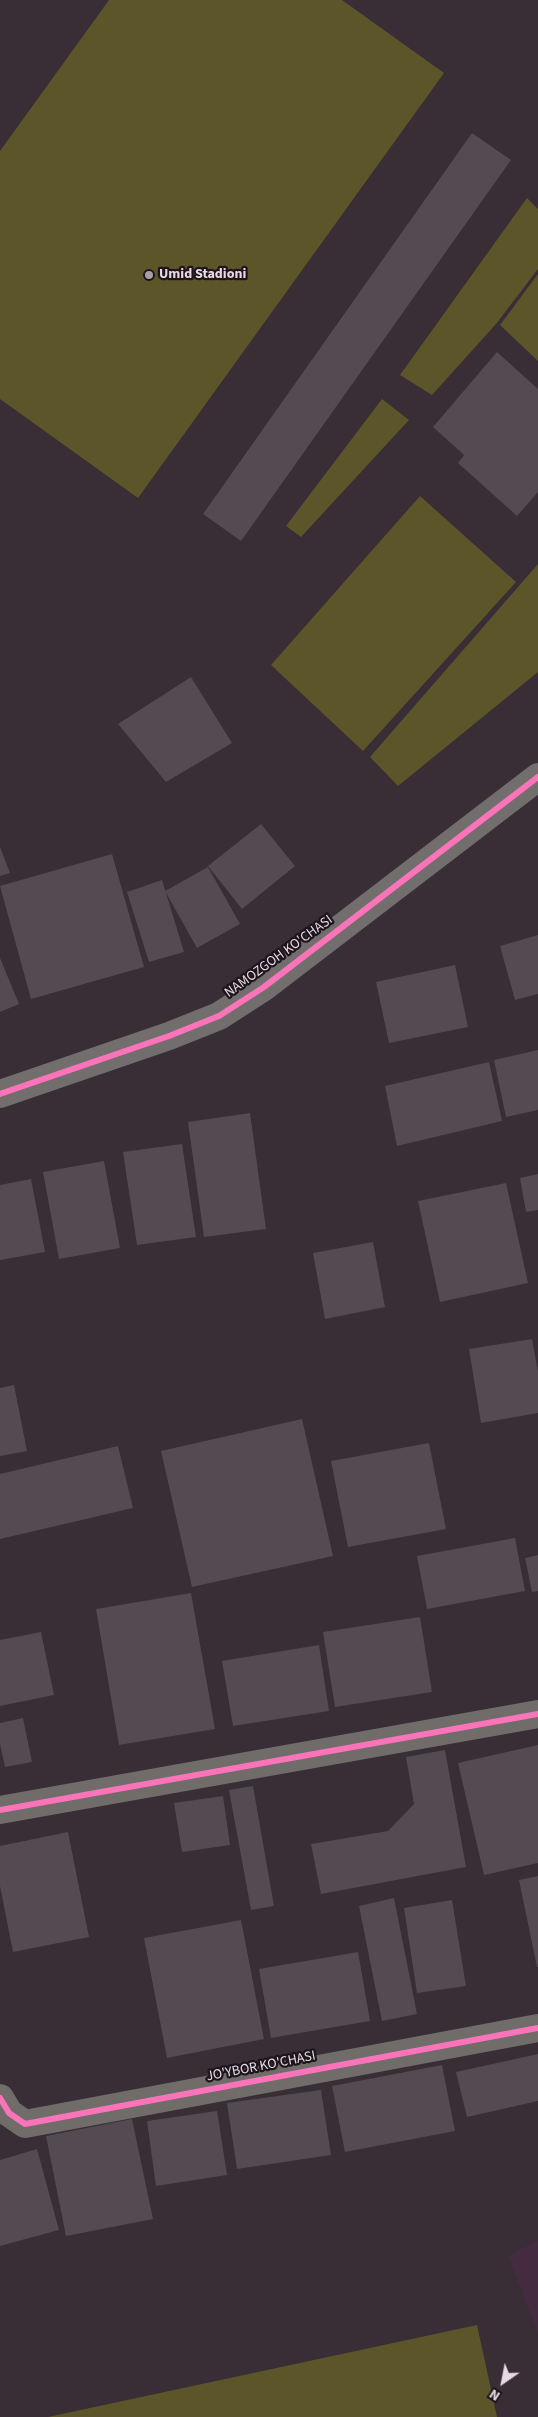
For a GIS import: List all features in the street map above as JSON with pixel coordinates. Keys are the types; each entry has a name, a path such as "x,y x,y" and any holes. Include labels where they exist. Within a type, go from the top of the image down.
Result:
{"street":[{"name":"NAMOZGOH KO'CHASI","path":"0,1094 169,1036 219,1016 264,987 538,777"},
{"path":"0,1810 538,1714"},
{"name":"JO'YBOR KO'CHASI","path":"0,2098 9,2113 25,2124 538,2028"}],"shaded area":[{"name":"Umid Stadioni","path":"109,0 342,0 444,73 138,498 0,399 0,151"},
{"path":"527,198 538,209 538,269 496,324 432,395 400,375"},
{"path":"538,274 538,361 500,325"},
{"path":"382,399 409,420 301,537 286,526"},
{"path":"420,496 516,582 363,751 271,665"},
{"path":"538,564 538,672 398,786 370,757"},
{"path":"538,2240 538,2334 508,2256"},
{"path":"477,2325 497,2417 48,2417"}],"building":[{"path":"472,133 511,160 241,541 203,514"},
{"path":"497,352 538,389 538,492 517,516 458,463 464,455 433,427"},
{"path":"191,677 232,743 166,782 118,724"},
{"path":"261,824 295,866 242,909 208,866"},
{"path":"0,847 10,873 0,876"},
{"path":"112,854 144,967 31,999 0,886"},
{"path":"208,867 240,924 197,948 165,891"},
{"path":"162,880 184,952 149,962 127,892"},
{"path":"538,935 538,994 515,1000 500,946"},
{"path":"0,958 19,1004 0,1012"},
{"path":"455,965 468,1027 389,1043 376,982"},
{"path":"538,1050 538,1110 506,1117 494,1060"},
{"path":"489,1062 502,1121 397,1146 385,1086"},
{"path":"250,1113 266,1229 204,1237 188,1122"},
{"path":"182,1144 196,1237 137,1245 123,1152"},
{"path":"104,1161 120,1248 59,1259 43,1172"},
{"path":"538,1174 538,1210 526,1212 520,1178"},
{"path":"31,1179 45,1252 0,1260 0,1185"},
{"path":"506,1183 528,1283 440,1302 418,1201"},
{"path":"373,1242 385,1307 325,1319 313,1253"},
{"path":"532,1339 538,1372 538,1413 481,1423 469,1349"},
{"path":"14,1385 27,1451 0,1456 0,1388"},
{"path":"302,1419 333,1556 192,1587 161,1451"},
{"path":"429,1443 446,1529 348,1547 331,1461"},
{"path":"118,1446 133,1508 0,1539 0,1474"},
{"path":"515,1538 525,1591 427,1609 417,1556"},
{"path":"538,1555 538,1591 532,1592 525,1558"},
{"path":"191,1593 215,1729 119,1745 96,1609"},
{"path":"420,1617 432,1692 335,1707 323,1632"},
{"path":"41,1632 54,1695 0,1706 0,1640"},
{"path":"319,1645 329,1711 233,1726 222,1661"},
{"path":"23,1718 32,1762 5,1767 0,1744 0,1723"},
{"path":"538,1745 538,1863 484,1875 458,1763"},
{"path":"445,1750 466,1867 321,1894 311,1844 388,1831 414,1804 406,1757"},
{"path":"253,1786 274,1906 251,1910 229,1790"},
{"path":"223,1796 230,1845 182,1852 174,1803"},
{"path":"68,1832 89,1937 13,1952 0,1886 0,1846"},
{"path":"538,1876 538,1967 537,1967 519,1880"},
{"path":"394,1898 417,2014 382,2021 359,1906"},
{"path":"452,1900 466,1986 417,1993 404,1908"},
{"path":"241,1920 264,2039 167,2058 144,1938"},
{"path":"358,1952 370,2021 271,2038 259,1969"},
{"path":"538,2054 538,2101 467,2117 456,2072"},
{"path":"442,2065 455,2131 345,2152 332,2086"},
{"path":"321,2090 331,2155 237,2169 227,2103"},
{"path":"217,2111 227,2175 156,2186 147,2121"},
{"path":"132,2119 153,2219 66,2236 46,2136"},
{"path":"37,2149 59,2230 0,2246 0,2160"}],"cycle path":[{"path":"0,1094 169,1036 219,1016 264,987 538,777"},
{"path":"0,1810 538,1714"},
{"path":"0,2098 9,2113 25,2124 538,2028"}],"place":[{"name":"Umid Stadioni","path":"149,275"}]}
